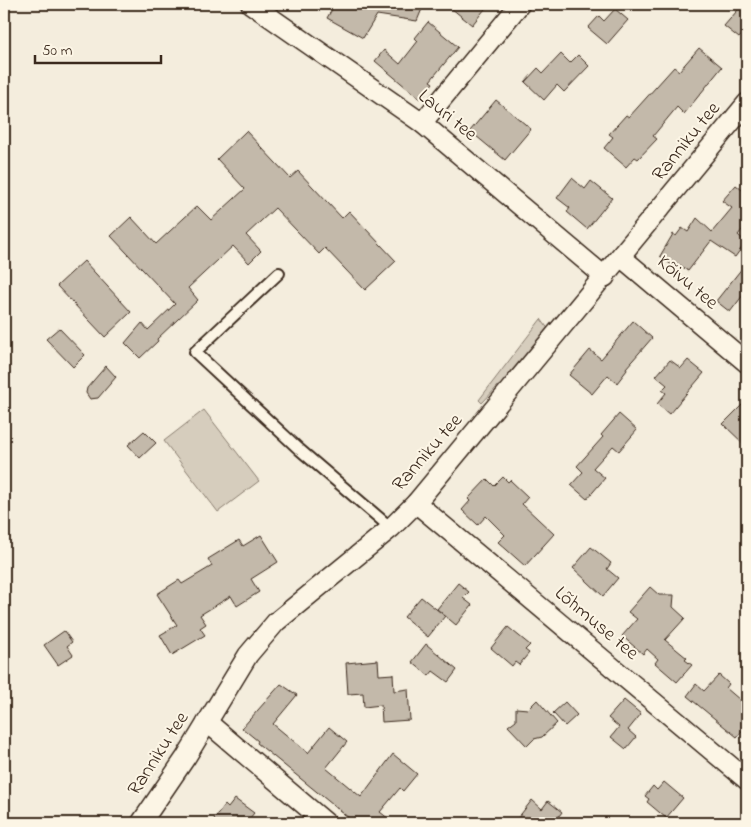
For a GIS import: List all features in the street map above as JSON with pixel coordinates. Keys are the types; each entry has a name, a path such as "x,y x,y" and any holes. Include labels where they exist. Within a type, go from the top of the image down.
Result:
{"street":[{"name":"Lauri tee","path":"251,4 422,123 605,277"},
{"path":"422,123 520,4"},
{"name":"Ranniku tee","path":"141,823 248,655 276,622 390,528 416,503 747,104"},
{"name":"Kõivu tee","path":"621,257 747,363"},
{"name":"Lõhmuse tee","path":"416,503 747,780"},
{"path":"207,722 326,823"}],"lane":[{"path":"279,273 195,352 300,450 390,528"}],"shaded area":[{"path":"541,319 549,330 502,388 499,385 482,403 479,400"},
{"path":"204,410 259,481 218,512 164,441"}],"building":[{"path":"335,4 424,4 417,21 377,15 363,38 327,18"},
{"path":"446,4 489,4 472,25"},
{"path":"743,4 747,4 747,29 739,38 724,26"},
{"path":"615,9 628,20 607,44 588,28 599,16 604,21"},
{"path":"428,22 458,47 430,81 433,83 420,99 375,61 384,50 400,64 418,41 415,38"},
{"path":"699,48 722,67 684,114 677,107 653,136 657,139 638,159 635,157 626,167 604,148 613,137 609,134 626,115 629,117 674,67 679,71"},
{"path":"561,54 570,63 578,55 589,66 564,92 557,85 544,100 525,82 538,68 543,73"},
{"path":"496,100 531,129 505,160 470,131"},
{"path":"246,131 290,178 298,171 342,218 349,211 396,261 365,290 325,248 319,254 275,208 246,235 261,251 249,263 233,246 188,288 198,300 140,358 125,343 142,323 148,330 175,304 111,236 131,217 156,244 197,206 211,220 245,189 217,159"},
{"path":"572,178 585,189 591,181 612,198 587,229 567,212 570,208 557,198"},
{"path":"736,185 747,194 747,224 738,235 746,242 735,257 711,241 688,271 680,265 677,269 660,256 673,234 676,236 682,228 688,232 697,218 712,232 732,208 722,201"},
{"path":"84,261 131,312 105,337 57,286"},
{"path":"747,262 747,290 730,312 716,301"},
{"path":"633,321 652,338 626,368 627,370 617,383 608,375 592,394 569,375 590,350 601,359"},
{"path":"59,328 85,355 73,367 46,339"},
{"path":"670,360 681,368 688,360 704,373 669,414 657,404 666,393 662,390 667,385 656,376"},
{"path":"106,366 116,377 98,398 90,399 86,393 87,388"},
{"path":"747,400 747,447 723,424"},
{"path":"619,414 637,430 619,451 613,446 593,468 605,478 587,499 571,485 583,472 577,466 603,437 601,435"},
{"path":"144,431 156,443 140,458 128,445"},
{"path":"503,477 508,482 510,480 528,497 522,504 554,534 525,566 498,542 505,535 486,516 478,525 462,510 470,501 468,499 487,479 494,486"},
{"path":"261,535 278,562 251,579 259,592 237,606 231,596 200,615 206,624 200,628 205,635 172,655 160,635 177,625 157,594 179,580 182,584 212,566 208,559 239,540 243,546"},
{"path":"591,547 611,563 607,569 618,578 603,596 573,568"},
{"path":"458,583 469,592 463,598 472,605 456,625 437,609"},
{"path":"650,587 659,595 674,595 673,607 685,618 665,640 687,658 685,660 692,665 677,682 655,663 658,659 647,649 643,654 622,636 637,619 628,612"},
{"path":"421,597 445,616 428,637 404,617"},
{"path":"508,627 530,645 525,650 529,653 519,665 515,662 512,666 491,648"},
{"path":"64,631 72,642 67,646 73,655 58,665 44,645"},
{"path":"426,644 457,670 448,682 433,671 429,676 412,662"},
{"path":"378,660 379,675 393,674 394,691 408,689 410,720 382,722 381,705 364,707 363,693 348,694 346,663"},
{"path":"719,675 729,684 726,688 747,706 747,725 737,737 687,696 696,684 704,691"},
{"path":"281,684 297,695 273,724 308,753 329,727 347,742 326,768 361,797 393,754 417,774 403,791 400,788 380,812 394,823 355,823 257,743 258,741 242,728"},
{"path":"537,700 557,723 542,737 534,739 527,746 508,726 516,720 516,708 528,709"},
{"path":"624,700 641,714 628,730 636,737 626,749 611,737 619,727 608,718"},
{"path":"565,702 577,715 565,726 553,713"},
{"path":"664,782 683,798 666,818 647,802 649,799 645,796 653,786 657,790"},
{"path":"235,799 254,813 246,823 211,823 225,805 228,808"},
{"path":"532,800 542,809 548,801 562,812 556,820 561,823 514,823"}]}
